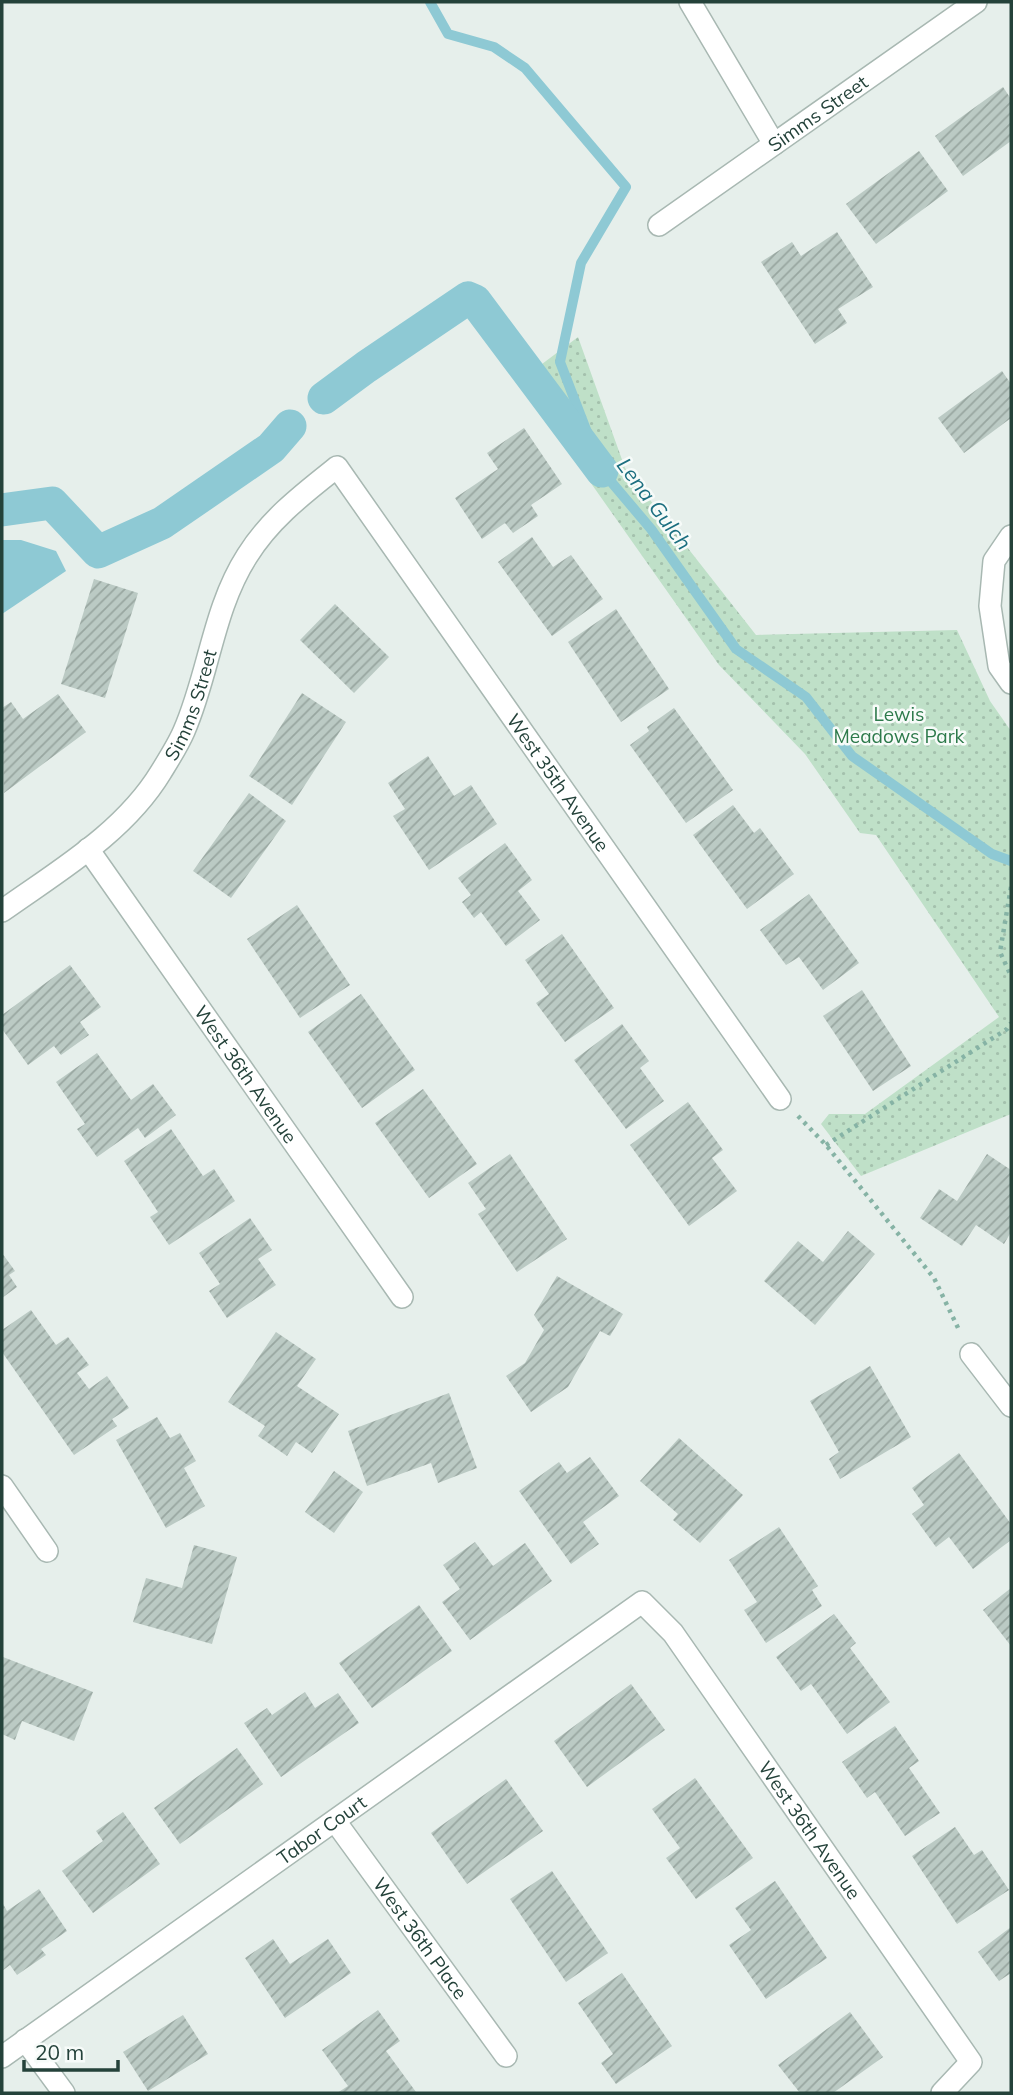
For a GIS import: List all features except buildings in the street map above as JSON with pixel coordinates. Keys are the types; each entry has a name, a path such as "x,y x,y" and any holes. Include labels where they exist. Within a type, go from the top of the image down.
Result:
{"street":[{"path":"690,2 774,144"},
{"name":"Simms Street","path":"659,225 976,2"},
{"name":"Simms Street","path":"2,911 88,849 129,813 159,775 184,732 219,617 246,557 271,522 337,467"},
{"name":"West 35th Avenue","path":"337,467 780,1098"},
{"path":"1011,536 994,561 990,606 999,666 1011,683"},
{"name":"West 36th Avenue","path":"88,849 402,1297"},
{"path":"971,1354 1011,1406"},
{"path":"2,1486 47,1551"},
{"name":"West 36th Avenue","path":"642,1602 673,1633 971,2062 942,2093"},
{"name":"Tabor Court","path":"2,2057 642,1602"},
{"name":"West 36th Place","path":"335,1821 506,2056"},
{"path":"25,2040 64,2093"}],"path":[{"path":"1011,888 1000,952 1011,976"},
{"path":"826,1146 1007,1029 1011,1023"},
{"path":"780,1098 826,1146 934,1278 971,1354"}],"green space":[{"name":"Lewis Meadows Park","path":"578,337 625,468 756,635 957,630 990,701 1011,731 1011,1114 861,1176 821,1124 829,1114 865,1114 999,1017 876,835 860,833 805,754 719,665 588,479 534,370"}],"water":[{"path":"2,540 21,540 56,551 66,571 2,614"}],"waterway":[{"name":"Lena Gulch","path":"430,2 448,34 494,47 525,68 626,187 581,263 560,362 602,471 651,529 736,649 806,697 852,756 992,854 1011,861"},
{"path":"324,398 468,298 475,301 602,471"},
{"path":"2,510 52,503 98,552 162,523 271,448 290,426"}]}
